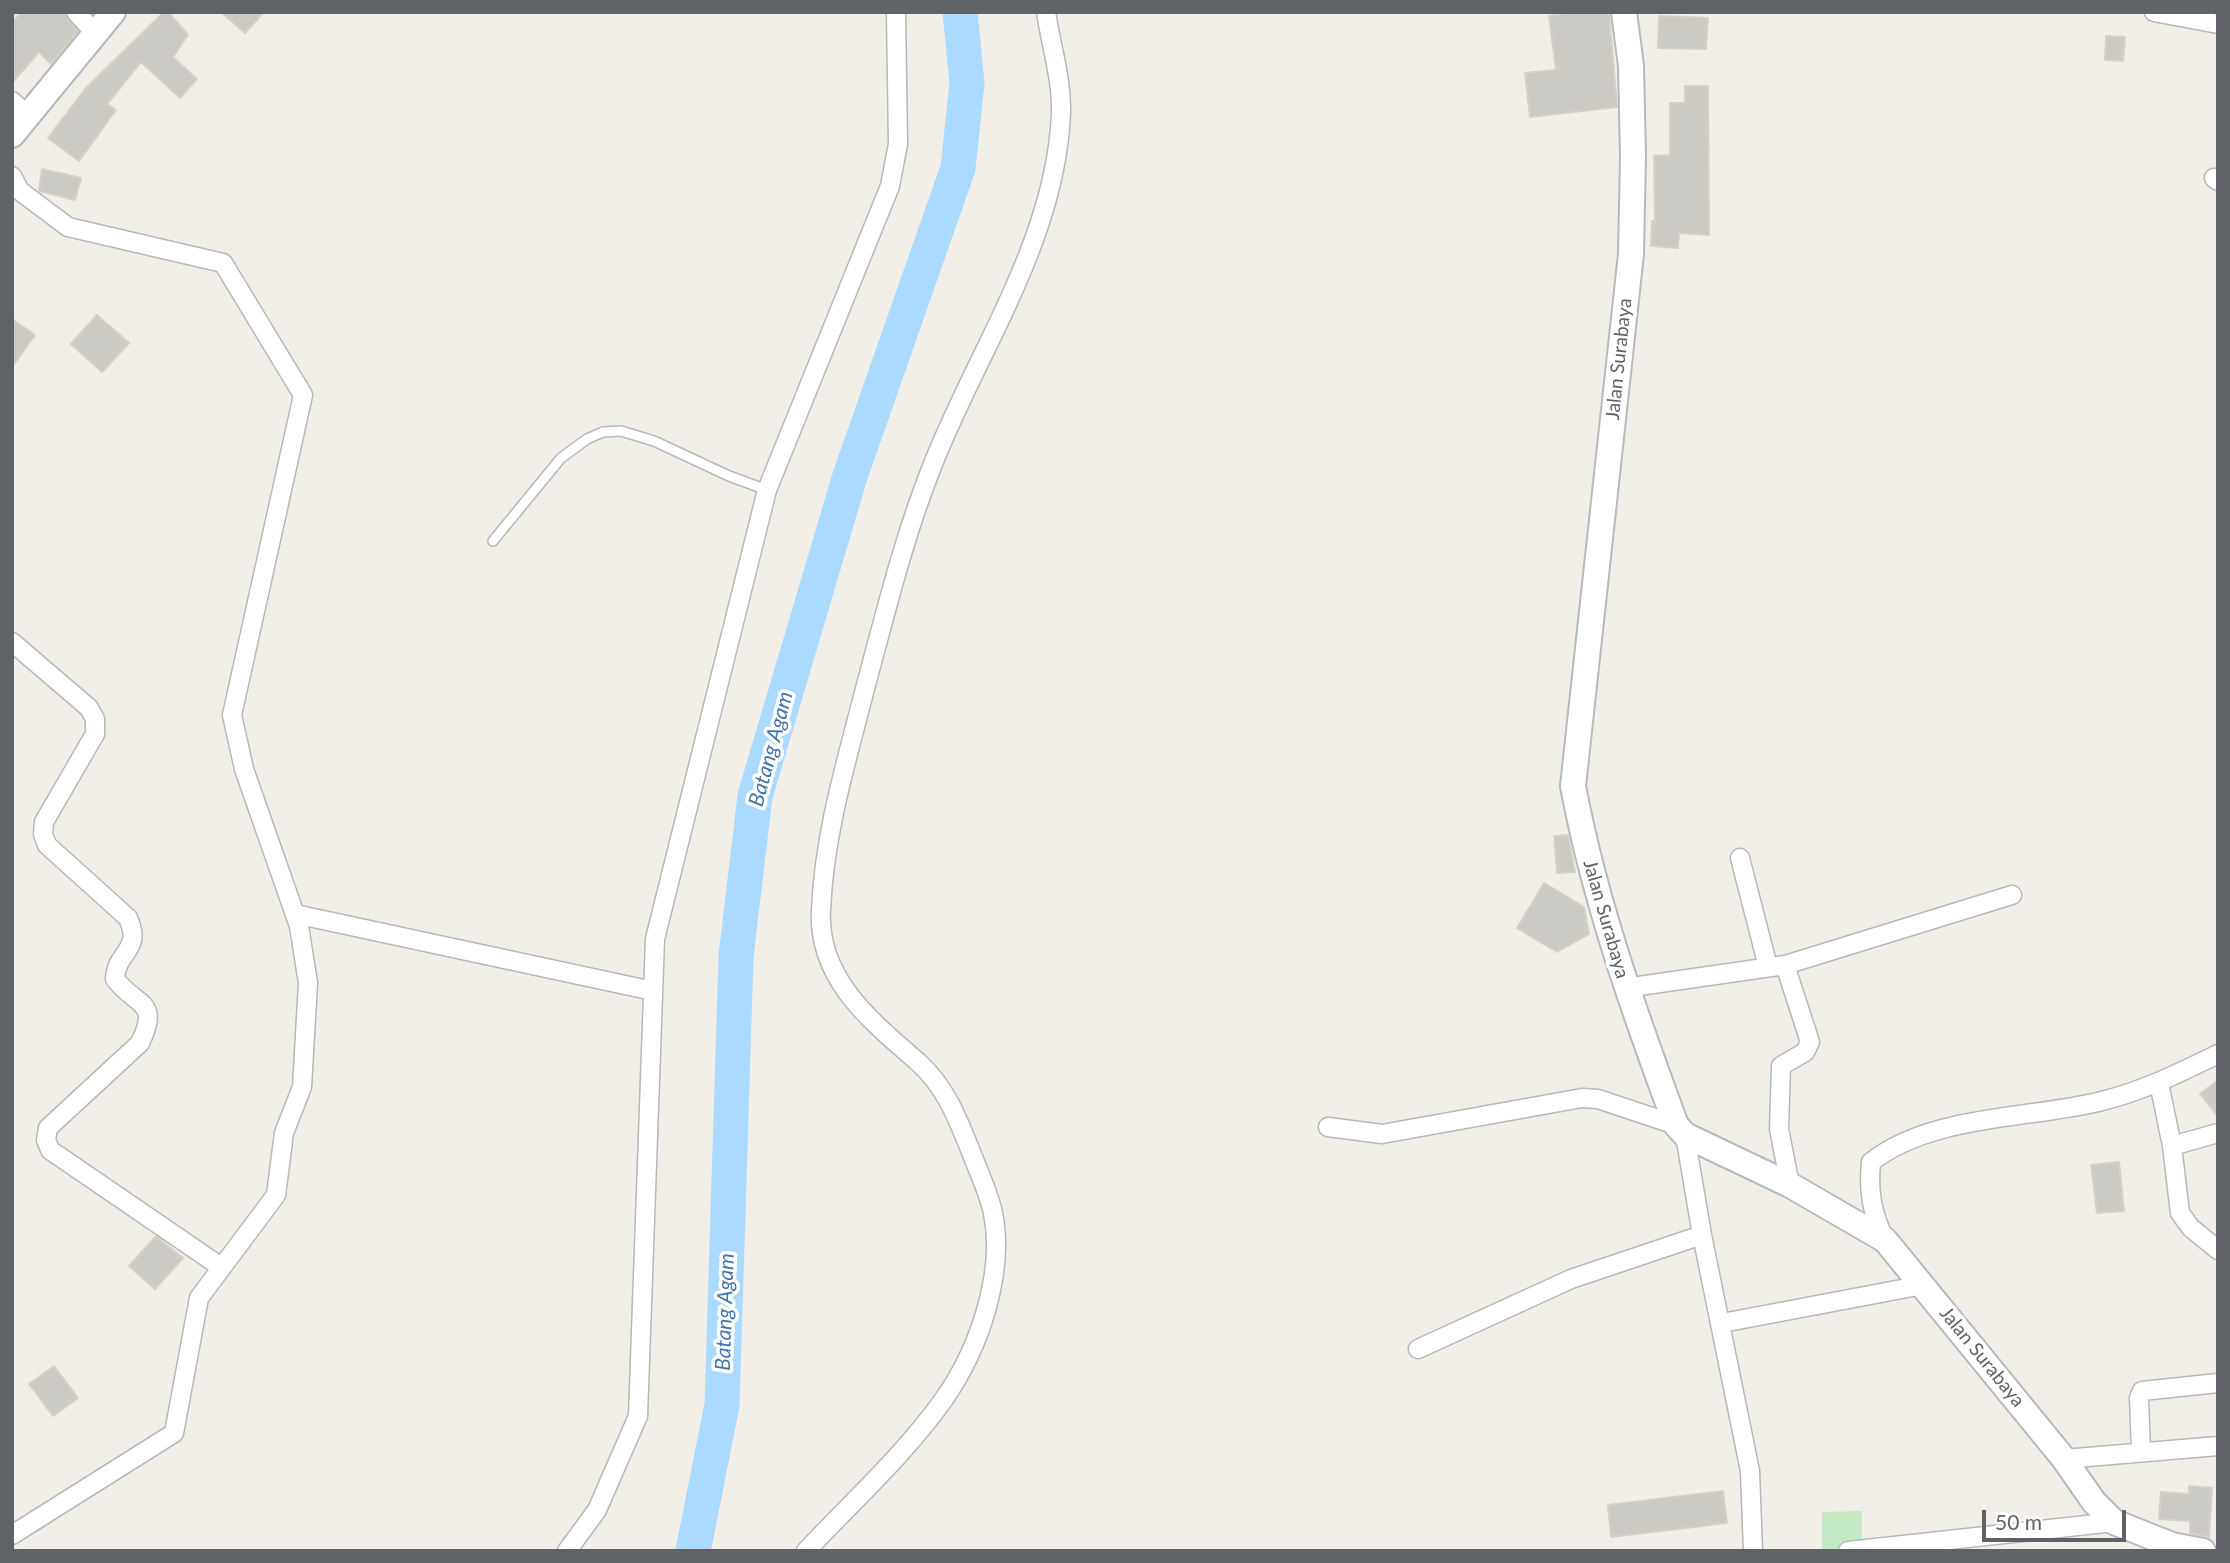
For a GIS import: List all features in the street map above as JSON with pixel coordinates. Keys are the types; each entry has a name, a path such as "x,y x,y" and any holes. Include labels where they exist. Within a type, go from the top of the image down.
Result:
{"street":[{"path":"76,12 95,33"},
{"path":"12,135 20,108 113,12"},
{"path":"567,1551 597,1510 638,1416 655,939 767,490 890,186 898,144 895,12"},
{"path":"806,1551 944,1398 973,1345 991,1290 996,1248 994,1215 958,1120 943,1090 933,1077 858,1010 834,969 822,939 820,914 836,798 898,566 931,467 1013,292 1042,213 1061,113 1059,78 1046,12"},
{"name":"Jalan Surabaya","path":"1623,12 1631,66 1633,157 1630,254 1573,786 1585,848 1625,988 1680,1130 1790,1185 1885,1240 2064,1459 2094,1502 2114,1522 2172,1545 2203,1551"},
{"path":"2154,12 2218,24"},
{"path":"12,176 20,191 68,227 223,263 303,396 232,715 244,769 295,914 308,983 302,1087 284,1133 276,1195 199,1298 174,1433 12,1535"},
{"path":"12,642 89,708 95,719 95,734 44,822 43,834 47,845 128,918 135,932 133,943 115,970 115,979 145,1004 149,1015 148,1027 140,1043 48,1128 46,1140 50,1150 221,1267"},
{"path":"1740,858 1777,966 1810,1042 1805,1052 1781,1066 1779,1129 1790,1185"},
{"path":"1625,988 1777,966 2012,895"},
{"path":"295,914 653,991"},
{"path":"1885,1240 1871,1206 1869,1181 1871,1162 1881,1154 1941,1129 2099,1102 2160,1083 2218,1054"},
{"path":"2160,1083 2172,1146 2180,1213 2191,1228 2218,1250"},
{"path":"1328,1127 1382,1133 1582,1098 1598,1099 1680,1130 1751,1471 1753,1551"},
{"path":"2172,1146 2218,1133"},
{"path":"1418,1349 1571,1279 1702,1235"},
{"path":"1722,1323 1923,1285"},
{"path":"2141,1451 2139,1398 2142,1391 2218,1383"},
{"path":"2064,1459 2218,1446"},
{"path":"1848,1551 1995,1543 2114,1522"}],"lane":[{"path":"493,541 561,458 587,439 603,432 621,431 654,441 729,476 767,490"}],"green space":[{"path":"1862,1511 1862,1551 1822,1551 1822,1512"}],"building":[{"path":"22,12 65,12 78,31 51,64 39,52 12,83 12,22"},
{"path":"164,12 168,12 188,35 173,57 197,79 180,98 141,62 107,104 116,110 79,161 48,138 85,89"},
{"path":"221,12 264,12 245,33"},
{"path":"1574,12 1609,12 1617,107 1530,117 1525,73 1556,70 1549,16"},
{"path":"1659,16 1708,18 1706,49 1658,48"},
{"path":"2106,36 2125,37 2123,61 2105,60"},
{"path":"1685,86 1708,86 1709,235 1679,233 1678,248 1651,246 1652,221 1655,221 1654,156 1670,155 1670,103 1685,103"},
{"path":"42,169 81,178 75,200 39,191"},
{"path":"97,315 129,343 102,372 71,344"},
{"path":"12,319 35,335 12,367"},
{"path":"1568,835 1575,872 1557,873 1554,836"},
{"path":"1544,883 1584,907 1589,934 1557,952 1517,928"},
{"path":"2218,1080 2218,1116 2200,1094"},
{"path":"2119,1162 2124,1211 2097,1213 2091,1165"},
{"path":"156,1236 183,1258 155,1289 129,1266"},
{"path":"54,1366 78,1398 53,1416 29,1384"},
{"path":"2189,1486 2212,1488 2209,1537 2190,1533 2190,1521 2159,1519 2161,1492 2189,1494"},
{"path":"1723,1491 1727,1523 1611,1537 1608,1505"}],"waterway":[{"name":"Batang Agam","path":"693,1551 722,1405 736,956 755,796 850,476 958,168 967,83 960,12"}]}
